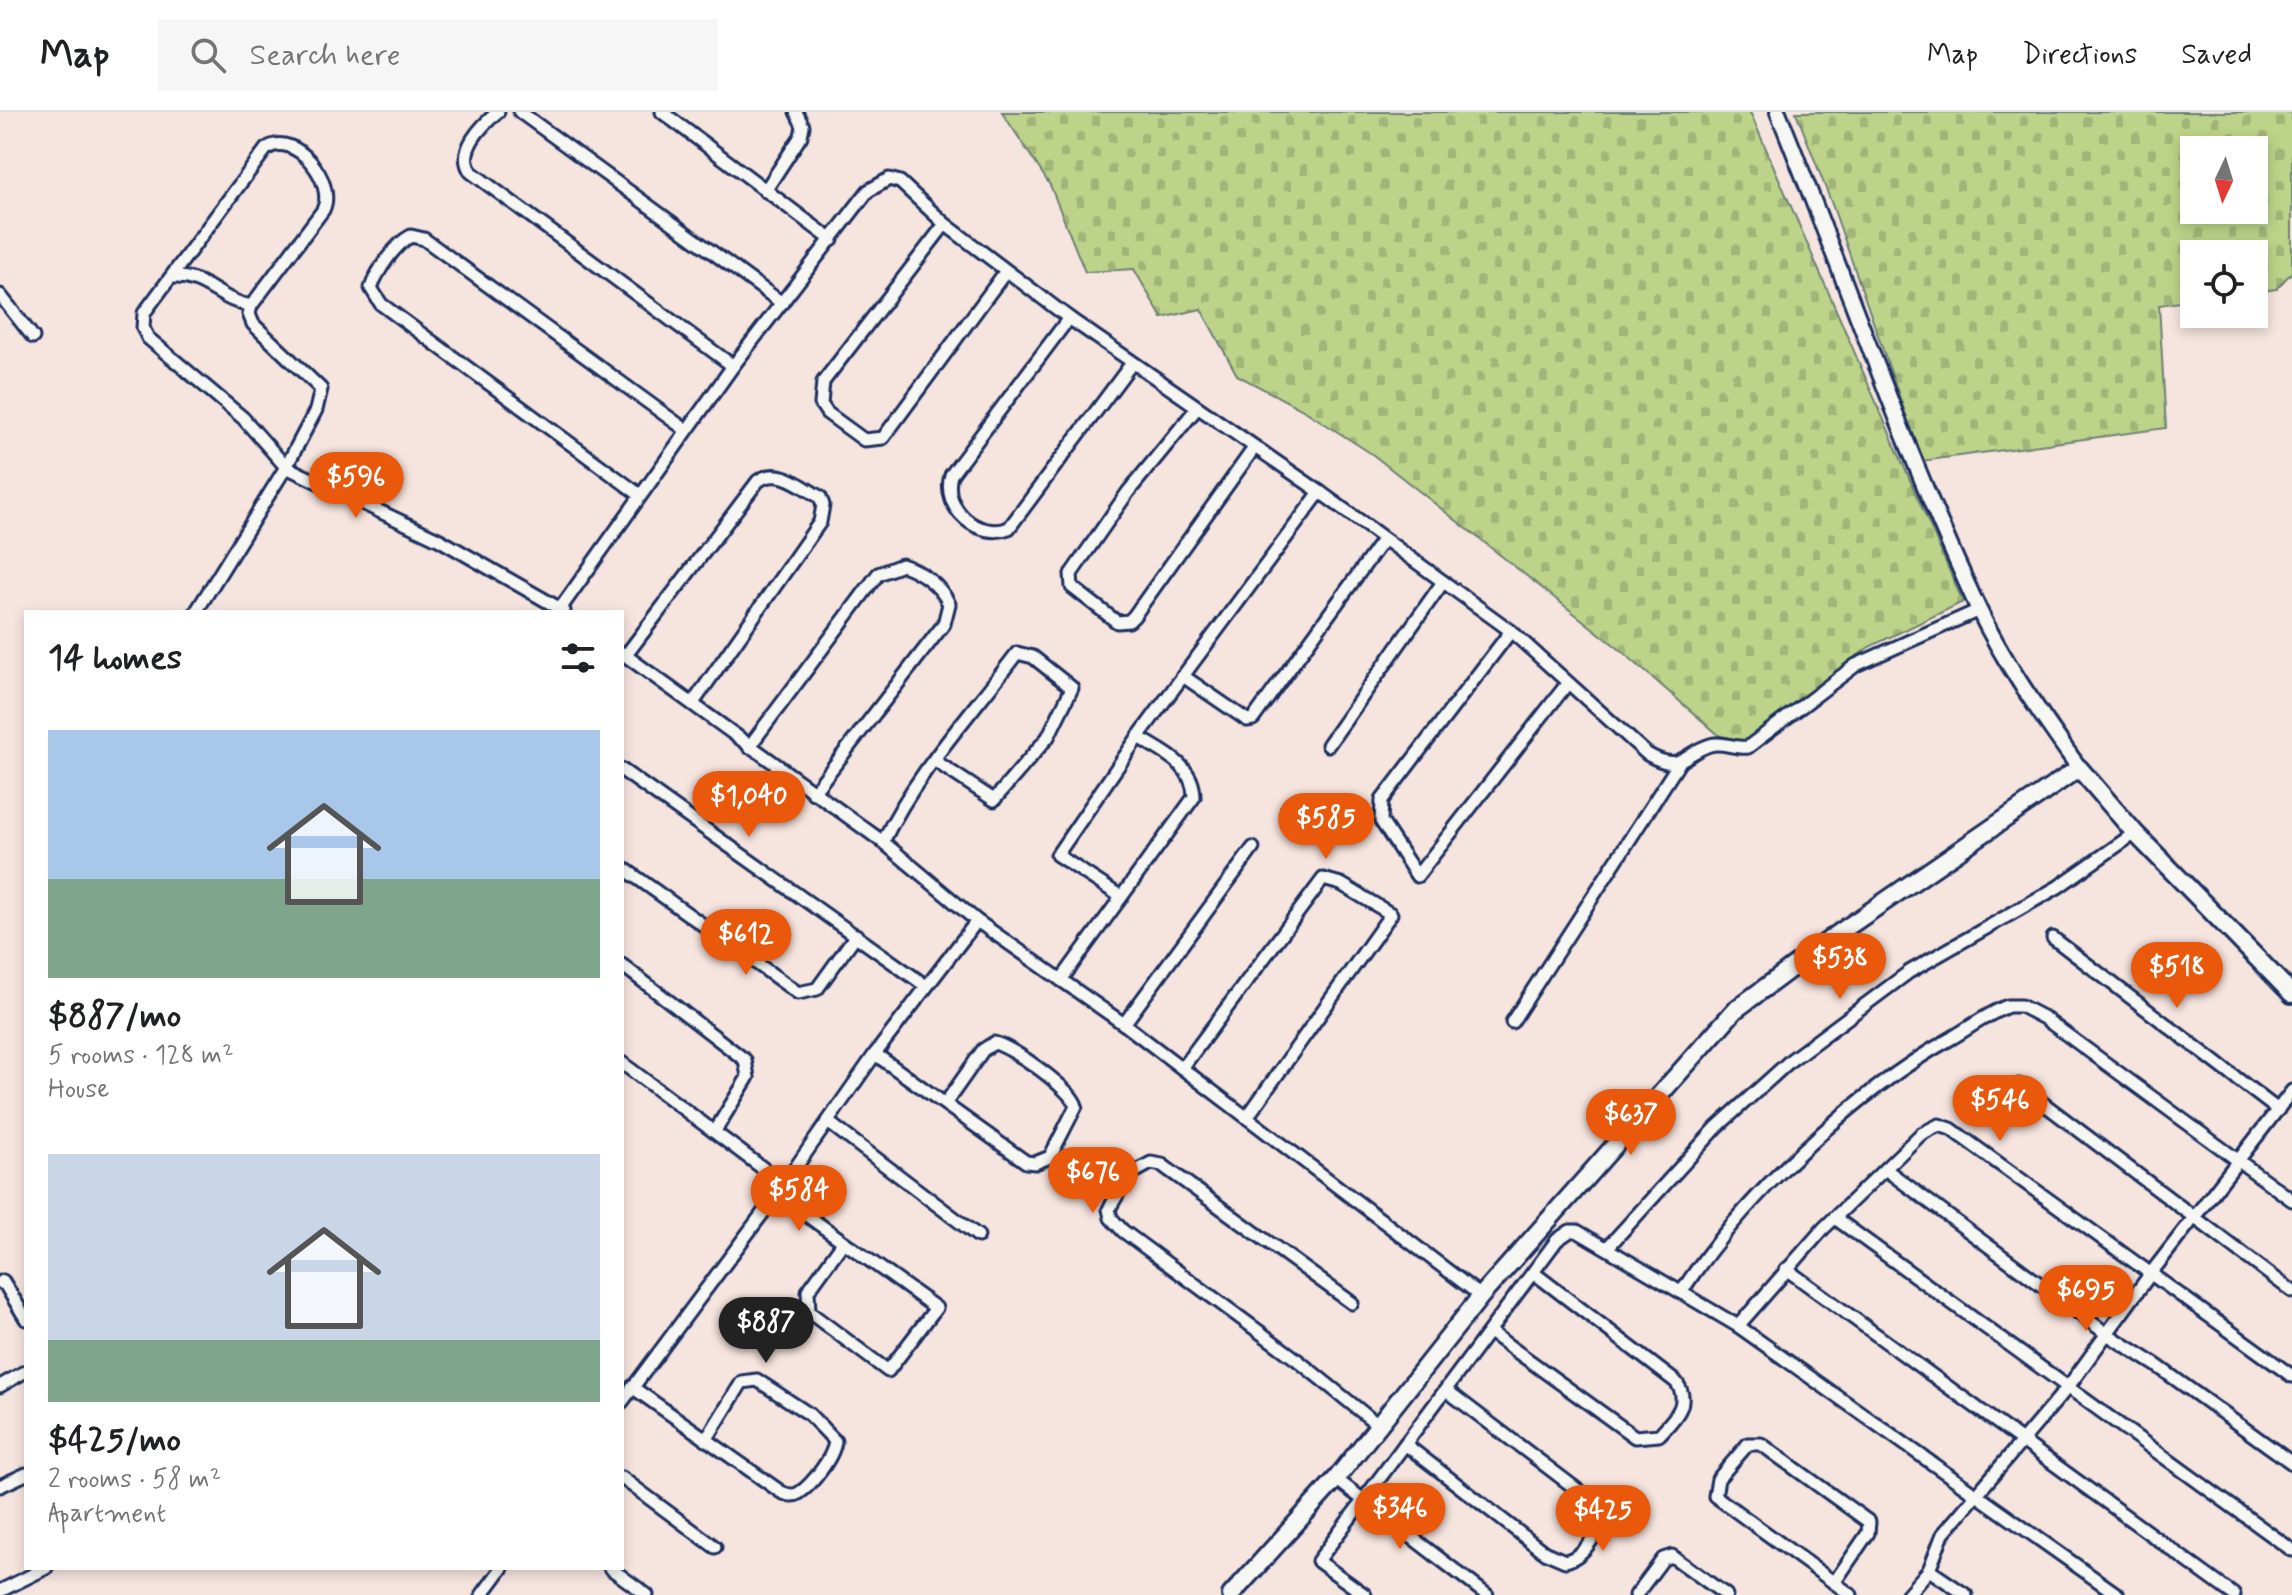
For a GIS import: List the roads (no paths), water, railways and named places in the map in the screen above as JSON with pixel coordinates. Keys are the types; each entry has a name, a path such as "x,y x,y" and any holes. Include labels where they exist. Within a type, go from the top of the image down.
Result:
{"main road":[{"path":"1231,1595 1336,1479 1481,1296 1735,1010 1833,937 2079,768 2135,833 2292,994"}],"street":[{"path":"498,112 467,149 465,160 471,172 733,366"},
{"path":"520,112 782,303"},
{"path":"662,112 832,240"},
{"path":"765,191 801,136 803,126 796,112"},
{"path":"1778,112 1885,387 1979,610 2036,709 2079,768"},
{"path":"200,610 286,467 316,410 321,389 253,324 249,314 251,306 327,202 321,175 290,145 280,143 266,149 144,313 144,334 243,418 286,467 440,540 562,610 733,366 868,191 889,179 900,182 945,224 1069,318 1320,492 1511,631 1647,754 1665,763 1679,763"},
{"path":"945,224 823,382 820,399 827,413 864,440 883,438 1006,271"},
{"path":"640,495 381,304 371,288 386,263 405,239 411,236 424,239 686,430"},
{"path":"173,277 195,277 229,301 251,306"},
{"path":"0,295 33,337"},
{"path":"1069,318 951,475 947,494 957,513 986,530 1009,528 1132,363"},
{"path":"1197,408 1128,492 1071,574 1072,587 1117,622 1123,623 1134,616 1254,448"},
{"path":"693,703 820,522 823,505 820,497 779,475 764,476 758,481 624,654 883,842 977,921 1248,1116 1481,1296"},
{"path":"1120,896 1057,855 1138,737 1320,492"},
{"path":"1183,676 1247,720 1253,719 1383,540"},
{"path":"749,747 878,574 902,565 928,579 945,594 949,604 944,624 813,793"},
{"path":"1328,745 1443,582"},
{"path":"1512,1022 1679,763 1712,744 1748,747 1856,665 1979,610"},
{"path":"1511,631 1382,800 1381,821 1417,876 1567,684"},
{"path":"883,842 893,820 935,761 1017,653 1033,657 1072,688 1048,737 994,800 935,761"},
{"path":"1061,980 1194,797 1192,778 1185,769 1138,737"},
{"path":"624,771 926,986"},
{"path":"1608,1247 1717,1127 1791,1060 1909,972 2058,887 2135,833"},
{"path":"1124,1024 1253,848"},
{"path":"624,868 798,993 817,989 856,935"},
{"path":"1182,1068 1323,879 1341,884 1391,914 1248,1116"},
{"path":"624,1399 781,1189 875,1054 977,921"},
{"path":"2053,938 2278,1110"},
{"path":"624,967 745,1060 748,1077 715,1131"},
{"path":"1682,1291 1703,1259 1758,1195 1866,1097 1918,1056 2008,1006 2021,1006 2044,1018 2292,1200"},
{"path":"875,1054 1015,1155 1035,1163 1050,1157 1076,1106 1073,1095 1006,1047 994,1043 983,1050 945,1104"},
{"path":"624,1064 715,1131 842,1244 936,1308 888,1371 809,1312 808,1291 842,1244"},
{"path":"2019,1085 2193,1220 2292,1291"},
{"path":"1907,1595 1929,1570 1943,1534 2068,1387 2151,1273 2292,1091"},
{"path":"828,1122 978,1236"},
{"path":"1738,1326 1786,1269 1885,1169 1933,1126 1946,1126 2292,1376"},
{"path":"1352,1303 1162,1165 1151,1163 1129,1175 1109,1209 1111,1218 1123,1231 1296,1359 1378,1425"},
{"path":"1885,1169 2107,1334 2168,1373 2292,1463"},
{"path":"1835,1218 2292,1550"},
{"path":"1365,1595 1318,1561 1361,1499 1491,1333 1557,1240 1570,1231 1585,1234 1608,1247 1738,1326 2118,1595"},
{"path":"1786,1269 2022,1444 2234,1595"},
{"path":"1491,1333 1635,1437 1659,1435 1679,1414 1683,1396 1676,1382 1534,1273"},
{"path":"0,1283 3,1281 24,1316"},
{"path":"0,1386 24,1372"},
{"path":"632,1387 706,1440 781,1492 795,1495 831,1454 835,1441 809,1414 757,1380 750,1379 742,1382 706,1440"},
{"path":"1405,1444 1544,1552 1565,1561 1581,1554 1599,1525 1600,1507 1446,1390"},
{"path":"1834,1583 1868,1533 1869,1522 1761,1444 1748,1444 1718,1479 1715,1496 1834,1583 1851,1595"},
{"path":"0,1486 24,1475"},
{"path":"624,1479 715,1547"},
{"path":"1336,1479 1487,1595"},
{"path":"1636,1595 1663,1559 1672,1556 1726,1595"},
{"path":"0,1591 42,1570"},
{"path":"482,1595 501,1570"},
{"path":"613,1570 647,1595"},
{"path":"1929,1570 1966,1595"}]}
